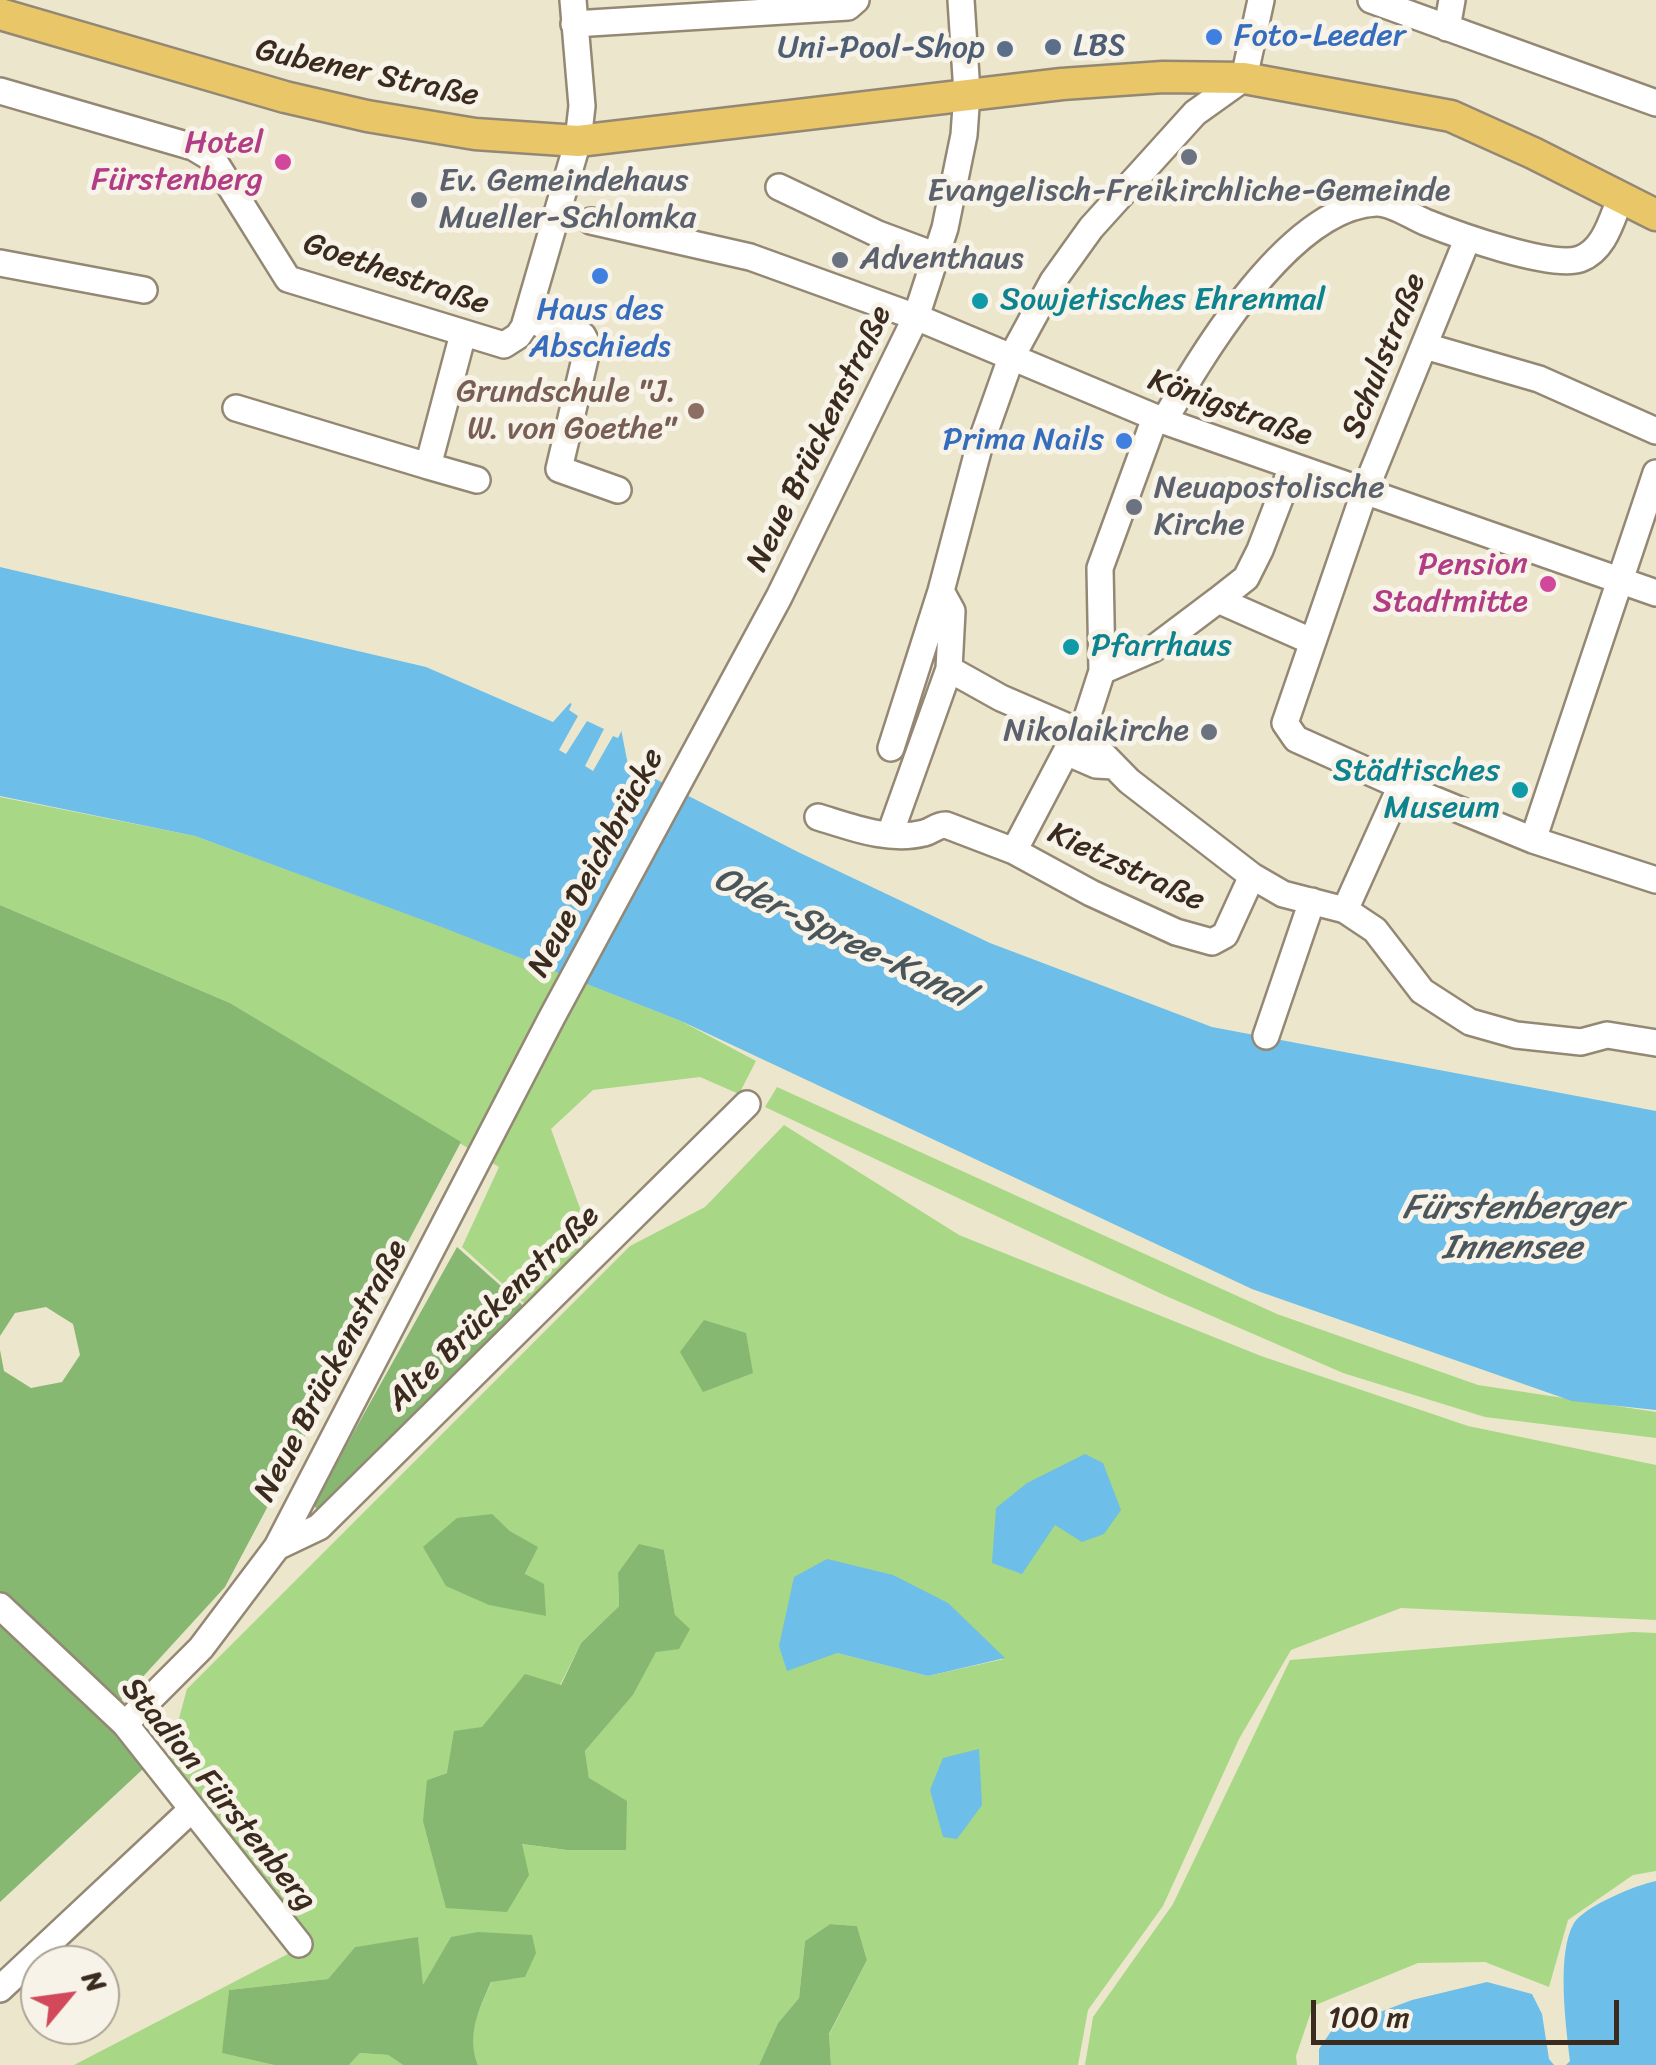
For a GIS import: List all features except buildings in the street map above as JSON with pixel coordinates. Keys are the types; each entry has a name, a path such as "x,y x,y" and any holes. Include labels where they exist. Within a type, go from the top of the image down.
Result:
{"main road":[{"name":"Gubener Straße","path":"0,14 285,97 368,116 475,134 578,141 967,93 1163,77 1244,78 1450,116 1656,215"}],"street":[{"path":"574,12 848,6 856,0"},
{"name":"Neue Brückenstraße","path":"700,738 779,597 916,317 936,256 964,134 967,93 961,0"},
{"path":"891,748 941,592 978,451 1011,358 1053,281 1091,228 1195,113 1244,78 1261,0"},
{"path":"1371,0 1656,103"},
{"path":"1448,28 1452,0"},
{"name":"Goethestraße","path":"0,90 193,147 213,160 288,279 504,344 518,336 527,318 578,141 582,106 574,12"},
{"path":"779,187 878,234 936,256"},
{"path":"1082,733 1102,671 1100,568 1160,420 1250,290 1306,234 1338,213 1380,202 1467,240 1556,259 1580,259 1600,244 1622,197"},
{"path":"590,220 750,257 916,317 1011,358"},
{"name":"Schulstraße","path":"1400,786 1296,739 1285,723 1364,493 1467,240"},
{"path":"0,263 144,290"},
{"path":"527,318 583,336 588,346 559,469 618,490"},
{"path":"428,466 463,334"},
{"path":"1424,346 1539,378 1656,430"},
{"name":"Königstraße","path":"1011,358 1160,420 1656,593"},
{"path":"236,408 478,480"},
{"path":"1102,671 1153,648 1246,578 1292,467"},
{"path":"1533,840 1656,474"},
{"path":"818,816 867,832 890,834 949,669 952,611 941,592"},
{"path":"1218,600 1311,640"},
{"path":"949,669 1001,698 1082,733 1166,811 1252,876"},
{"name":"Neue Deichbrücke","path":"552,1017 700,738"},
{"name":"Kietzstraße","path":"1014,851 1066,752 1096,764 1114,766"},
{"path":"1345,910 1400,786 1533,840 1656,880"},
{"name":"Kietzstraße","path":"890,834 922,834 946,825 1014,851 1176,932 1212,942 1225,935 1252,876 1283,894 1345,910 1375,930 1422,991 1470,1022 1516,1035 1581,1042 1607,1035 1656,1043"},
{"path":"1266,1036 1312,900"},
{"name":"Neue Brückenstraße","path":"124,1724 201,1648 277,1548 552,1017"},
{"name":"Alte Brückenstraße","path":"277,1548 318,1527 747,1104"},
{"name":"Stadion Fürstenberg","path":"0,1606 124,1724 299,1944"},
{"path":"0,1989 191,1810"}],"green space":[{"path":"0,797 195,836 440,926 681,1021 756,1061 739,1094 700,1077 593,1090 551,1129 592,1241 527,1306 462,1247 499,1167 230,1003 0,905"},
{"path":"0,905 230,1003 461,1142 225,1587 117,1705 156,1757 0,1902 0,1350 4,1371 31,1388 62,1382 80,1355 73,1324 46,1307 15,1313 0,1336"},
{"path":"777,1087 1277,1314 1478,1385 1656,1412 1656,1438 1485,1417 1343,1373 1166,1296 765,1107"},
{"path":"784,1125 959,1235 1261,1356 1468,1426 1656,1465 1656,1620 1401,1608 1291,1650 1239,1739 1163,1906 1088,2010 1078,2065 831,2065 829,2035 867,1960 857,1926 830,1924 805,1941 799,1998 778,2023 759,2065 478,2065 473,2033 492,1981 525,1977 422,1986 418,1938 355,1947 328,1979 229,1990 223,2053 274,2065 74,2065 120,2045 120,2041 311,1942 166,1766 187,1689 630,1246 705,1207","holes":["491,1514 537,1547 525,1575","664,1550 675,1615 633,1695 585,1751 589,1778 567,1850 521,1844 427,1780 447,1773 502,1703 560,1685 581,1643 619,1606 618,1573","837,1653 1004,1659 928,1676"]},
{"path":"457,1247 527,1309 321,1513 313,1505"},
{"path":"704,1320 746,1333 753,1373 703,1392 680,1352"},
{"path":"492,1514 510,1531 538,1547 525,1574 544,1584 546,1616 489,1605 446,1586 423,1547 457,1518"},
{"path":"639,1544 664,1550 675,1615 690,1629 679,1649 656,1652 633,1695 585,1751 589,1778 627,1801 626,1850 567,1850 522,1844 529,1875 507,1912 446,1908 423,1821 427,1780 447,1773 454,1731 482,1727 525,1674 561,1685 581,1643 619,1606 618,1573"},
{"path":"1656,1633 1656,1871 1633,1875 1568,1920 1549,1987 1485,1962 1418,1963 1313,2006 1296,2056 1297,2065 1085,2065 1093,2017 1173,1904 1290,1660"},
{"path":"830,1924 857,1926 867,1960 829,2034 831,2065 759,2065 778,2023 799,1998 805,1941"},
{"path":"478,1932 532,1935 536,1953 525,1977 491,1982 474,2033 478,2065 403,2065 388,2055 360,2053 349,2065 274,2065 222,2053 229,1990 328,1979 355,1947 418,1937 423,1985 451,1937"},
{"path":"360,2053 388,2055 403,2065 349,2065"}],"water":[{"name":"Fürstenberger Innensee","path":"0,567 426,667 553,722 570,703 621,729 628,765 798,852 990,943 1212,1027 1656,1111 1656,1410 1572,1401 1252,1289 681,1021 439,926 195,836 0,796"},
{"path":"1085,1454 1103,1463 1121,1510 1104,1534 1082,1542 1055,1525 1022,1574 992,1563 996,1508 1027,1483"},
{"path":"827,1559 893,1575 948,1603 1005,1658 928,1676 837,1653 787,1671 779,1646 794,1577"},
{"path":"979,1749 982,1805 957,1839 943,1837 930,1790 943,1758"},
{"path":"1656,1881 1656,2065 1566,2065 1570,2061 1565,1952 1574,1923 1600,1903"},
{"path":"1487,1982 1532,1994 1542,2014 1549,2059 1554,2065 1319,2065 1319,2049 1332,2030 1412,2000"}],"pier":[{"path":"574,699 624,726 618,738 613,736 593,771 585,766 604,729 587,721 566,754 559,750 578,716 569,710"}],"place":[{"name":"Foto-Leeder","path":"1214,37"},
{"name":"LBS","path":"1053,47"},
{"name":"Uni-Pool-Shop","path":"1005,49"},
{"name":"Evangelisch-Freikirchliche-Gemeinde","path":"1189,157"},
{"name":"Hotel Fürstenberg","path":"283,162"},
{"name":"Ev. Gemeindehaus Mueller-Schlomka","path":"419,200"},
{"name":"Adventhaus","path":"840,260"},
{"name":"Haus des Abschieds","path":"600,276"},
{"name":"Sowjetisches Ehrenmal","path":"980,301"},
{"name":"Grundschule \"J. W. von Goethe\"","path":"696,411"},
{"name":"Prima Nails","path":"1124,441"},
{"name":"Neuapostolische Kirche","path":"1134,507"},
{"name":"Pension Stadtmitte","path":"1548,584"},
{"name":"Pfarrhaus","path":"1071,647"},
{"name":"Nikolaikirche","path":"1209,732"},
{"name":"Städtisches Museum","path":"1520,790"}],"water label":[{"name":"Oder-Spree-Kanal","path":"842,939"}]}
